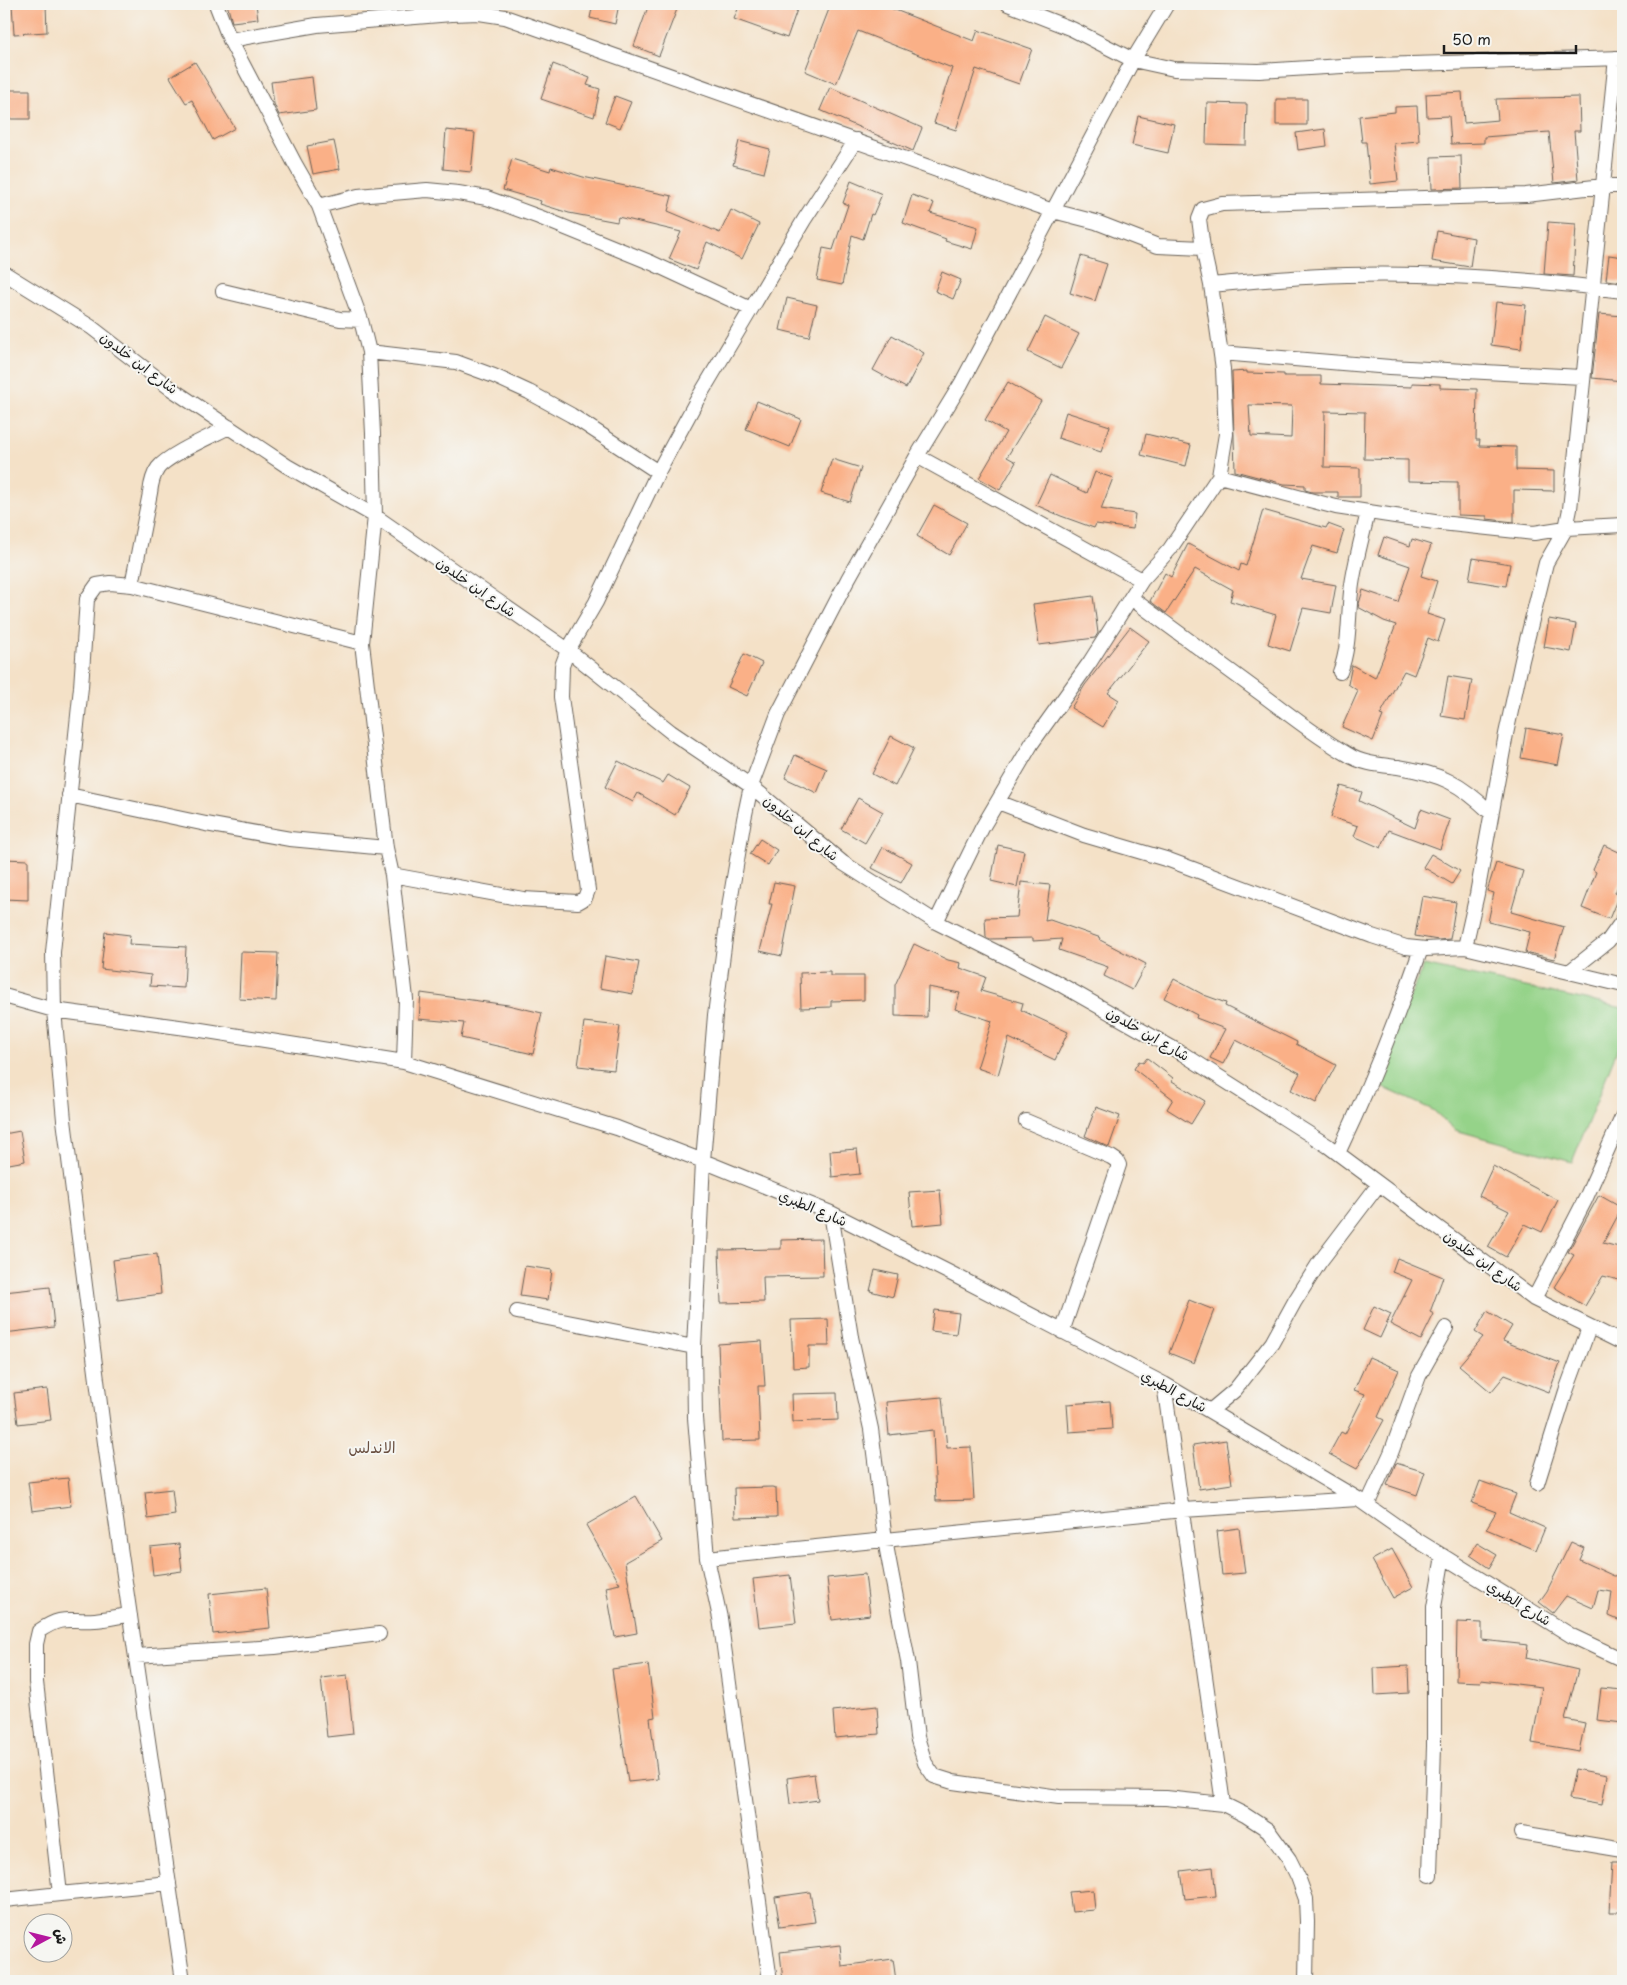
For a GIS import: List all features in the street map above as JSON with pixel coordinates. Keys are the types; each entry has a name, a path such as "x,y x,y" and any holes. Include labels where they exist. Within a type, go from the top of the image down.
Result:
{"street":[{"path":"216,4 230,40 294,164 319,206 361,320 369,352 375,516 362,643 406,999 404,1062"},
{"path":"1008,4 1072,29 1133,60 1174,69 1259,71 1342,66 1620,58 1592,287 1566,528 1546,563 1522,660 1466,947"},
{"path":"770,1981 720,1618 707,1558 695,1418 694,1347 703,1161 715,1014 730,901 751,786 778,714 848,579 917,456 961,384 1133,60 1167,4"},
{"path":"230,40 327,24 452,14 506,16 1053,211 1096,222 1158,246 1203,248"},
{"path":"392,874 523,899 578,902 585,898 588,890 561,697 561,673 568,650 596,602 658,472 697,400 804,220 856,140"},
{"path":"936,922 982,828 1032,743 1090,662 1142,580 1170,549 1219,476 1226,434 1221,353 1199,219 1203,209 1217,205 1526,195 1604,186 1623,186"},
{"path":"319,206 358,196 427,190 487,198 652,263 751,309"},
{"name":"شارع ابن خلدون","path":"4,273 91,327 170,388 287,466 375,516 568,650 671,732 751,786 843,863 936,922 1056,982 1183,1054 1338,1153 1534,1299 1589,1328 1623,1343"},
{"path":"1210,285 1346,275 1424,275 1592,287 1623,291"},
{"path":"223,291 340,319 361,320"},
{"path":"369,352 456,362 494,376 571,415 658,472"},
{"path":"1221,353 1390,367 1582,377"},
{"path":"132,585 153,478 158,469 174,455 229,427"},
{"path":"917,456 1142,580"},
{"path":"1219,476 1336,507 1441,524 1534,533 1566,528 1623,525"},
{"path":"1340,672 1345,658 1352,590 1368,512"},
{"path":"183,1981 106,1452 64,1120 54,1010 52,952 81,687 87,599 97,585 110,583 132,585 362,643"},
{"path":"1131,598 1348,756 1366,763 1414,770 1437,776 1454,783 1470,793 1491,813"},
{"path":"69,795 206,824 290,839 386,848"},
{"path":"998,802 1084,835 1168,860 1406,947 1466,947 1623,985"},
{"path":"1569,972 1608,941 1623,921"},
{"path":"1338,1153 1362,1104 1400,1010 1421,948"},
{"name":"شارع الطبري","path":"4,996 54,1010 201,1030 404,1062 617,1128 831,1213 1164,1384 1362,1502 1443,1556 1572,1636 1623,1660"},
{"path":"1534,1299 1585,1200 1623,1114"},
{"path":"1026,1121 1111,1157 1119,1164 1062,1332"},
{"path":"1210,1411 1234,1390 1272,1343 1319,1263 1379,1184"},
{"path":"831,1213 851,1337 870,1429 885,1540 908,1661 917,1737 925,1763 934,1776 953,1782 1059,1797 1166,1798 1224,1804 1245,1815 1268,1830 1289,1859 1298,1877 1306,1899 1308,1922 1306,1981"},
{"path":"516,1312 694,1347"},
{"path":"707,1558 1183,1510 1362,1502 1390,1453 1419,1376 1446,1328"},
{"path":"1537,1484 1566,1391 1589,1328"},
{"path":"1164,1384 1224,1804"},
{"path":"1430,1875 1434,1746 1434,1607 1443,1556"},
{"path":"60,1894 36,1682 39,1631 52,1622 71,1618 93,1620 130,1615"},
{"path":"136,1656 275,1647 379,1634"},
{"path":"1521,1833 1623,1850"},
{"path":"4,1900 169,1883"}],"green space":[{"path":"1424,965 1623,1008 1623,1035 1572,1162 1455,1130 1433,1110 1371,1082"}],"building":[{"path":"12,4 46,4 47,32 14,34"},
{"path":"227,4 256,4 258,19 232,22"},
{"path":"593,4 619,4 615,24 590,18"},
{"path":"649,4 679,4 659,56 634,46"},
{"path":"740,4 799,4 787,38 734,19"},
{"path":"831,4 880,4 974,41 978,30 1032,49 1019,84 976,69 956,130 934,123 952,68 858,31 836,84 805,71"},
{"path":"195,62 235,128 213,140 192,100 186,103 170,77"},
{"path":"553,64 590,78 587,85 600,89 594,117 541,99"},
{"path":"312,77 316,110 279,115 274,104 271,82"},
{"path":"830,87 922,128 913,151 820,110"},
{"path":"4,90 30,90 30,119 4,119"},
{"path":"1462,92 1464,123 1498,120 1496,99 1579,97 1580,131 1574,131 1578,180 1554,183 1549,132 1484,137 1484,143 1451,144 1449,116 1427,117 1426,94"},
{"path":"615,96 631,102 620,128 605,122"},
{"path":"1276,99 1307,99 1307,125 1276,125"},
{"path":"1207,103 1247,104 1246,145 1206,144"},
{"path":"1417,106 1419,141 1394,143 1398,181 1370,184 1366,142 1362,142 1359,116 1395,112 1395,107"},
{"path":"1138,116 1174,124 1168,153 1132,145"},
{"path":"1325,129 1327,146 1298,150 1296,133"},
{"path":"446,130 475,133 471,172 443,169"},
{"path":"334,141 340,169 313,174 307,146"},
{"path":"739,141 770,149 764,173 733,165"},
{"path":"1461,156 1462,188 1432,189 1431,157"},
{"path":"512,159 550,171 551,167 583,177 672,196 668,211 720,233 731,210 759,224 742,259 707,242 696,270 669,259 681,232 618,217 617,222 569,213 540,204 541,201 503,190"},
{"path":"851,181 882,194 873,215 871,214 863,239 852,235 842,285 817,280 823,248 833,250 848,205 843,203"},
{"path":"912,195 934,203 930,213 978,227 972,249 945,241 946,239 903,223"},
{"path":"1548,222 1576,224 1573,276 1544,274"},
{"path":"1437,231 1474,238 1470,267 1432,261"},
{"path":"1609,255 1623,257 1623,282 1606,280"},
{"path":"1081,256 1107,264 1095,301 1070,293"},
{"path":"942,272 961,280 953,299 935,291"},
{"path":"787,298 817,305 809,337 780,330"},
{"path":"1496,302 1526,305 1521,349 1491,345"},
{"path":"1599,314 1623,316 1623,381 1592,378"},
{"path":"1045,317 1079,334 1061,368 1028,352"},
{"path":"892,335 924,353 906,388 873,370"},
{"path":"1247,371 1247,373 1284,374 1284,376 1321,376 1321,384 1412,387 1412,383 1440,384 1440,388 1477,389 1476,440 1480,440 1479,446 1516,447 1516,470 1554,471 1554,491 1514,490 1514,522 1487,519 1487,516 1458,515 1458,482 1408,481 1408,460 1364,459 1365,412 1325,411 1324,467 1360,468 1360,497 1338,497 1338,492 1312,492 1305,490 1305,485 1284,484 1235,471 1232,372","holes":["1249,405 1292,406 1291,438 1251,436"]},
{"path":"1008,382 1041,401 1007,457 1016,462 1000,490 979,478 1006,432 985,420"},
{"path":"757,401 801,419 790,447 746,429"},
{"path":"1066,412 1110,426 1101,452 1058,438"},
{"path":"1146,434 1191,445 1186,466 1141,455"},
{"path":"832,459 861,468 850,502 821,493"},
{"path":"1095,472 1113,478 1101,509 1135,514 1133,529 1096,524 1094,528 1036,505 1050,475 1087,493"},
{"path":"934,505 967,523 949,555 917,536"},
{"path":"1263,510 1326,528 1328,524 1344,530 1337,553 1313,546 1301,579 1336,585 1331,613 1303,608 1290,651 1268,644 1276,615 1230,601 1233,590 1195,569 1166,613 1150,601 1165,573 1171,577 1188,544 1239,571 1241,564 1246,566"},
{"path":"1384,537 1410,546 1412,539 1431,545 1421,576 1437,581 1427,614 1445,620 1438,642 1428,638 1414,675 1404,671 1380,715 1383,716 1373,741 1342,727 1358,691 1348,684 1352,665 1375,678 1396,625 1384,621 1358,607 1363,590 1398,602 1410,566 1378,555"},
{"path":"1473,558 1510,564 1506,586 1469,580"},
{"path":"1093,596 1098,633 1095,638 1039,645 1033,604"},
{"path":"1549,619 1576,624 1571,652 1544,647"},
{"path":"1130,627 1149,641 1108,693 1119,700 1103,727 1071,708 1085,685"},
{"path":"744,654 762,663 747,696 728,687"},
{"path":"1448,676 1472,680 1465,720 1441,716"},
{"path":"1526,728 1564,735 1558,765 1521,758"},
{"path":"891,736 914,748 895,786 872,774"},
{"path":"795,755 827,769 817,793 785,778"},
{"path":"618,761 663,783 668,775 690,788 675,815 638,793 633,802 605,787"},
{"path":"1341,786 1362,792 1359,801 1415,828 1421,809 1450,820 1440,849 1389,830 1381,848 1354,836 1358,826 1331,817"},
{"path":"858,798 883,812 865,843 841,829"},
{"path":"760,839 777,850 768,865 750,854"},
{"path":"998,845 1024,851 1017,887 991,881"},
{"path":"1604,845 1623,854 1623,874 1615,893 1619,895 1609,919 1582,908 1596,872 1593,870"},
{"path":"883,847 912,863 901,883 872,868"},
{"path":"1431,854 1460,871 1452,884 1423,867"},
{"path":"4,859 28,860 28,900 4,899"},
{"path":"1496,863 1523,871 1511,912 1564,927 1554,959 1525,952 1530,932 1488,922 1494,893 1487,891"},
{"path":"774,882 795,886 782,956 760,951 772,904 769,904"},
{"path":"1021,882 1050,885 1045,921 1050,920 1101,938 1100,940 1146,964 1132,990 1104,976 1108,967 1059,950 1062,939 1033,941 1033,938 990,939 986,937 985,918 1017,917"},
{"path":"1422,896 1456,902 1450,939 1438,940 1415,936"},
{"path":"105,932 130,935 129,944 186,947 184,988 150,986 151,975 101,969"},
{"path":"914,944 948,960 961,963 960,968 986,977 981,991 1023,1003 1021,1010 1068,1032 1055,1060 1009,1038 998,1075 977,1068 992,1021 955,1009 960,993 928,987 927,1017 895,1016 895,985"},
{"path":"241,952 278,953 276,1001 239,999"},
{"path":"605,956 639,962 633,994 600,988"},
{"path":"830,972 830,976 864,976 864,1000 831,1001 831,1007 801,1008 800,973"},
{"path":"1174,979 1204,995 1226,1003 1225,1006 1297,1042 1296,1044 1336,1065 1316,1103 1291,1090 1300,1073 1236,1040 1223,1064 1210,1058 1225,1029 1196,1018 1197,1015 1164,998"},
{"path":"421,993 508,1005 542,1013 533,1054 461,1038 464,1023 419,1019"},
{"path":"584,1022 620,1026 614,1070 578,1066"},
{"path":"1147,1058 1173,1078 1172,1081 1205,1101 1191,1124 1167,1109 1173,1099 1134,1069 1139,1061 1143,1063"},
{"path":"1096,1107 1120,1116 1109,1147 1085,1136"},
{"path":"20,1131 25,1161 4,1165 4,1134"},
{"path":"857,1149 860,1174 832,1177 830,1151"},
{"path":"1493,1166 1558,1200 1542,1232 1525,1224 1506,1257 1488,1247 1509,1211 1479,1196"},
{"path":"940,1190 943,1223 912,1226 909,1192"},
{"path":"1599,1195 1622,1208 1603,1243 1623,1248 1623,1281 1603,1276 1585,1306 1554,1287 1574,1255 1568,1252"},
{"path":"822,1239 823,1276 763,1277 764,1302 721,1303 719,1250 781,1249 781,1240"},
{"path":"157,1254 161,1294 118,1300 113,1260"},
{"path":"1397,1258 1443,1277 1430,1312 1434,1314 1421,1340 1390,1324 1412,1280 1392,1272"},
{"path":"525,1266 552,1270 548,1300 520,1296"},
{"path":"875,1270 898,1275 893,1297 870,1291"},
{"path":"50,1287 54,1327 4,1333 4,1292"},
{"path":"1189,1300 1214,1310 1194,1363 1169,1353"},
{"path":"1374,1306 1391,1314 1380,1338 1363,1330"},
{"path":"934,1310 959,1313 956,1334 931,1331"},
{"path":"1487,1311 1512,1326 1503,1341 1560,1363 1549,1392 1505,1375 1491,1392 1459,1365 1483,1337 1475,1332"},
{"path":"828,1319 829,1346 809,1346 809,1367 793,1368 791,1320"},
{"path":"762,1341 765,1386 758,1386 760,1440 722,1441 718,1344"},
{"path":"1369,1357 1399,1370 1378,1417 1384,1420 1357,1469 1329,1454 1341,1432 1345,1434 1365,1394 1354,1390"},
{"path":"47,1389 51,1420 18,1424 14,1393"},
{"path":"837,1393 838,1420 793,1422 792,1394"},
{"path":"942,1397 947,1448 971,1447 974,1500 936,1501 933,1430 889,1435 886,1402"},
{"path":"1110,1401 1112,1429 1069,1432 1067,1404"},
{"path":"1226,1440 1232,1484 1199,1489 1193,1445"},
{"path":"1396,1463 1425,1472 1417,1495 1387,1485"},
{"path":"68,1478 71,1506 32,1511 28,1482"},
{"path":"1480,1481 1516,1494 1509,1512 1545,1528 1536,1550 1486,1529 1496,1512 1472,1503"},
{"path":"734,1488 776,1488 777,1517 735,1518"},
{"path":"172,1489 175,1515 148,1519 145,1492"},
{"path":"636,1496 662,1541 625,1562 637,1633 615,1637 606,1587 620,1584 586,1525"},
{"path":"1239,1528 1245,1573 1222,1575 1217,1531"},
{"path":"1571,1542 1584,1548 1579,1560 1614,1576 1623,1575 1623,1622 1609,1616 1612,1592 1598,1590 1593,1608 1566,1596 1553,1613 1539,1602 1547,1591"},
{"path":"1477,1543 1497,1555 1489,1568 1470,1555"},
{"path":"179,1544 182,1571 153,1575 150,1547"},
{"path":"1392,1549 1413,1587 1393,1598 1372,1560"},
{"path":"865,1574 870,1615 832,1620 827,1578"},
{"path":"790,1575 796,1623 759,1627 753,1579"},
{"path":"266,1588 270,1628 213,1634 209,1594"},
{"path":"1457,1622 1482,1623 1482,1640 1528,1645 1526,1658 1578,1670 1565,1719 1585,1723 1579,1751 1532,1743 1542,1687 1481,1680 1481,1682 1456,1681"},
{"path":"648,1664 655,1717 650,1718 658,1779 628,1782 612,1669"},
{"path":"1408,1666 1409,1693 1375,1695 1374,1668"},
{"path":"347,1675 353,1734 327,1737 321,1678"},
{"path":"1601,1688 1623,1690 1623,1723 1597,1720"},
{"path":"877,1706 879,1734 835,1738 833,1711"},
{"path":"1575,1769 1607,1775 1602,1805 1569,1799"},
{"path":"814,1774 818,1800 790,1804 787,1778"},
{"path":"1612,1863 1623,1863 1623,1912 1609,1912"},
{"path":"1213,1867 1216,1896 1185,1899 1181,1871"},
{"path":"1093,1890 1095,1910 1072,1912 1069,1892"},
{"path":"810,1892 815,1922 780,1927 775,1897"},
{"path":"840,1945 842,1966 893,1959 896,1981 783,1981 780,1952"}],"district":[{"name":"الاندلس","path":"372,1448"}]}
